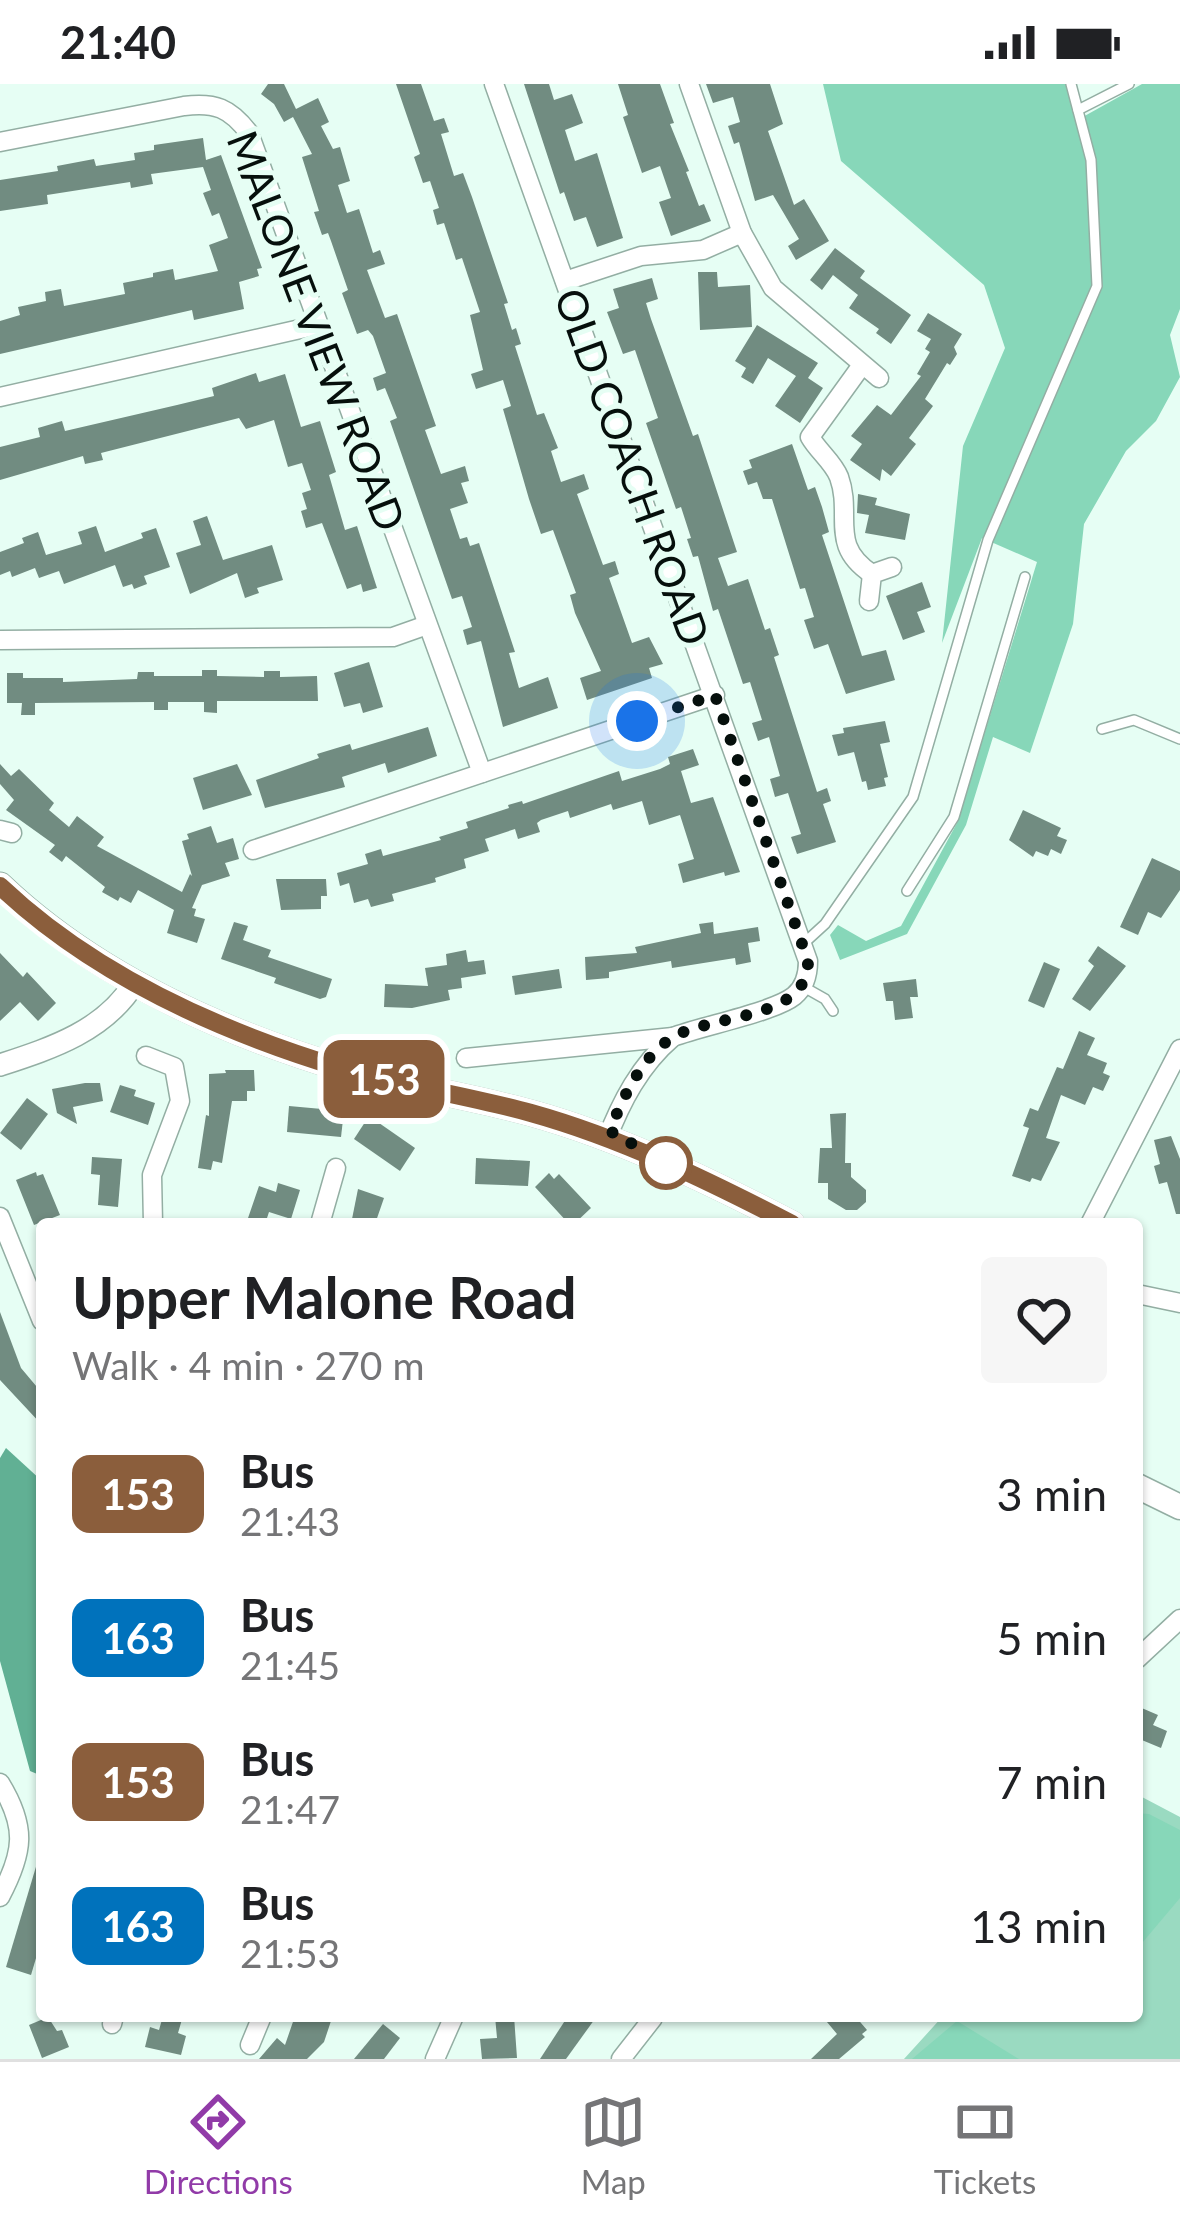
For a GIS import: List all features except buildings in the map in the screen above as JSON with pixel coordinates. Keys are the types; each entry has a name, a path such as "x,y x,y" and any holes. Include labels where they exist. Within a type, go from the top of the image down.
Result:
{"main road":[{"path":"0,886 134,982 202,1018 347,1070 534,1114 658,1160 746,1213"},
{"path":"1143,1489 1180,1507"}],"street":[{"name":"OLD COACH ROAD","path":"494,84 808,961 802,986"},
{"path":"689,84 742,233 773,288 879,378"},
{"name":"MALONE VIEW ROAD","path":"0,142 197,104 210,103 233,112 249,133 482,772"},
{"path":"565,281 641,256 703,250 742,233"},
{"path":"0,398 318,325"},
{"path":"862,365 810,437 839,477 847,547 856,564 872,574"},
{"path":"872,574 892,567"},
{"path":"869,601 872,574"},
{"path":"0,640 393,637 427,625"},
{"path":"253,850 715,695"},
{"path":"0,1064 94,1026 114,1011 134,982"},
{"path":"466,1058 673,1037 768,1008 796,995 802,986"},
{"path":"606,1141 620,1103 673,1037"},
{"path":"1093,1218 1180,1049"},
{"path":"146,1057 174,1067 180,1101 152,1175 153,1218"},
{"path":"322,1218 336,1168"},
{"path":"0,1216 36,1305"},
{"path":"1143,1295 1180,1303"},
{"path":"1143,1653 1180,1619"},
{"path":"0,1783 20,1815 18,1864 0,1897"},
{"path":"250,2045 260,2022"},
{"path":"435,2059 451,2022"},
{"path":"621,2059 650,2022"}],"lane":[{"path":"802,945 825,924 913,797 988,540 1097,286 1091,160 1070,84"},
{"path":"1078,110 1129,84"},
{"path":"908,891 954,817 1025,577"},
{"path":"1102,729 1134,720 1180,739"},
{"path":"802,986 825,999 833,1011"}],"shaded area":[{"path":"823,84 1071,84 1081,118 1142,84 1180,84 1180,309 1170,335 1180,377 1156,421 1126,451 1084,524 1073,624 1030,753 993,737 966,825 907,934 840,960 830,935 838,925 866,941 901,926 957,823 1037,562 982,538 942,643 963,446 1005,348 984,285 841,161"},
{"path":"6,1448 36,1476 36,1774 30,1771 0,1661 0,1458"},
{"path":"1143,1798 1180,1817 1180,2059 904,2059 938,2022 1143,2022"},
{"path":"1143,1814 1180,1830 1180,1898 1143,1942"},
{"path":"959,2022 1019,2059 912,2059"}],"bus line":[{"name":"153","path":"0,886 126,978 202,1018 347,1070 534,1114 658,1160 780,1218"}],"route":[{"path":"637,721 715,695 808,961 808,976 796,995 673,1037 633,1084 610,1131 666,1163"}]}
